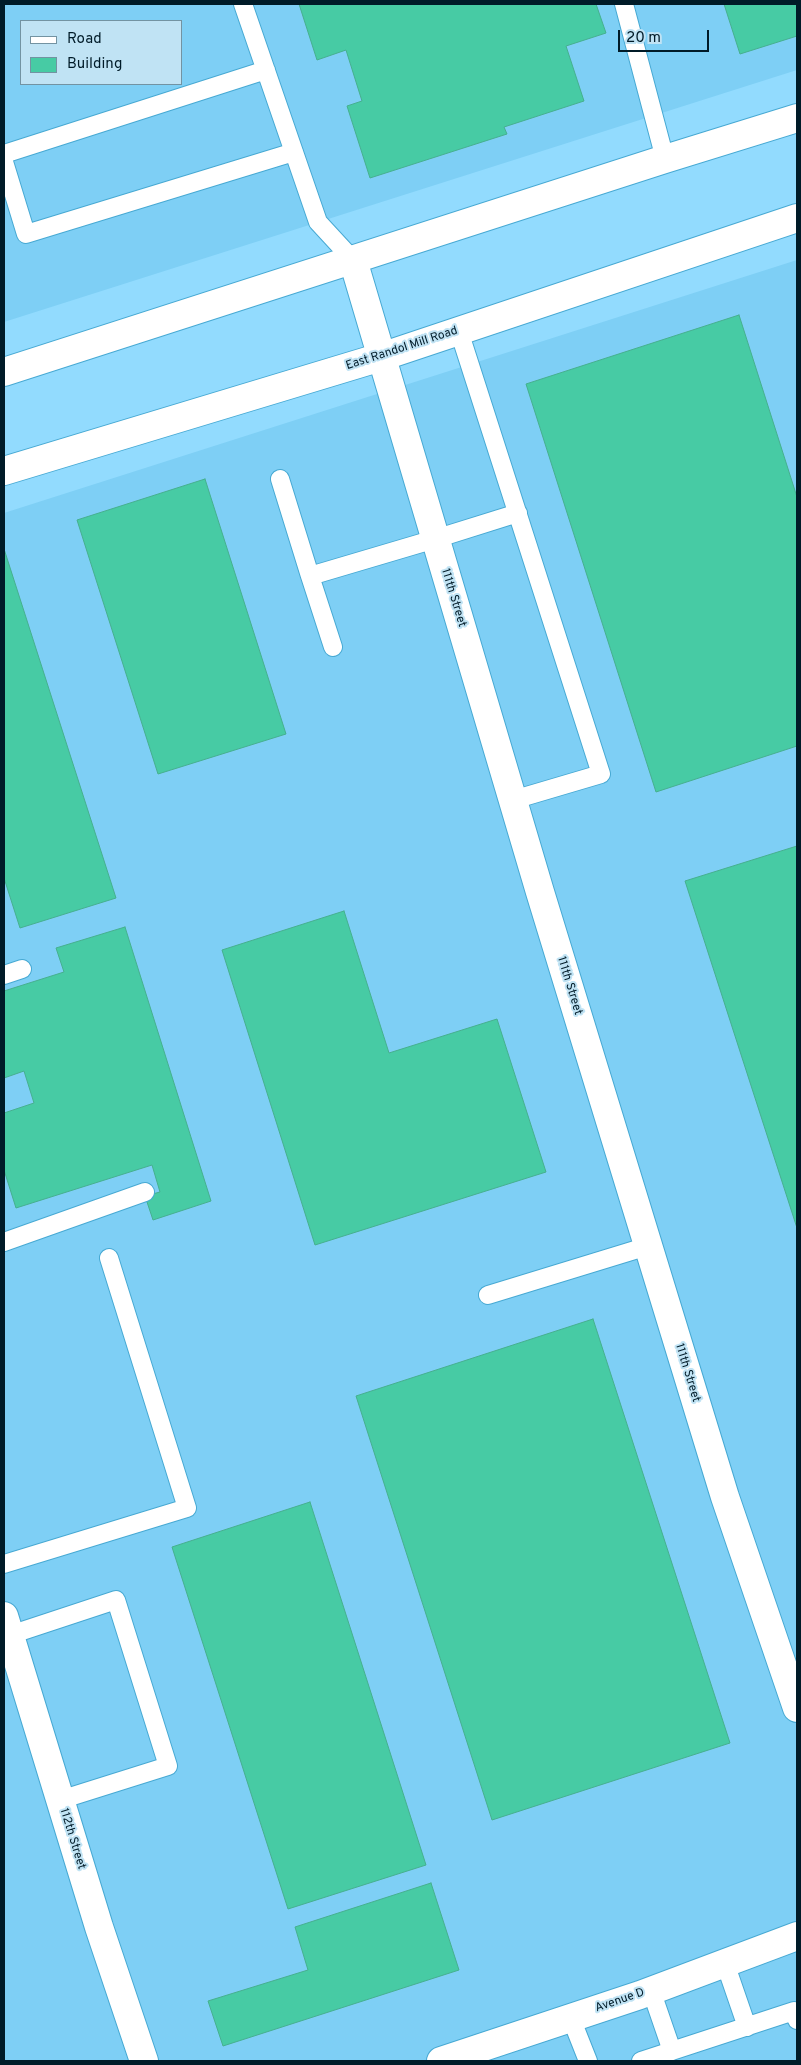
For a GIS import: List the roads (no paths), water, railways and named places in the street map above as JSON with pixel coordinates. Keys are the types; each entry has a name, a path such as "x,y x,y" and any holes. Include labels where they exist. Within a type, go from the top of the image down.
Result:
{"street":[{"path":"4,372 797,118"},
{"name":"East Randol Mill Road","path":"4,471 381,357 797,218"},
{"name":"111th Street","path":"353,260 648,1246 725,1497 797,1708"},
{"name":"112th Street","path":"7,1626 98,1926 144,2061"},
{"name":"Avenue D","path":"441,2061 490,2054 571,2018 797,1936"}],"lane":[{"path":"243,4 318,222 353,260"},
{"path":"624,4 665,159"},
{"path":"4,154 266,70"},
{"path":"4,162 26,234 294,152"},
{"path":"459,330 601,774 513,800"},
{"path":"280,478 333,647"},
{"path":"310,576 518,513"},
{"path":"4,975 22,969"},
{"path":"4,1242 145,1192"},
{"path":"488,1294 648,1246"},
{"path":"4,1564 187,1508 109,1258"},
{"path":"7,1626 116,1600 168,1766 60,1800"},
{"path":"725,1963 746,2027"},
{"path":"651,1990 672,2051"},
{"path":"641,2061 794,2011 797,2020"},
{"path":"571,2018 588,2061"}]}
